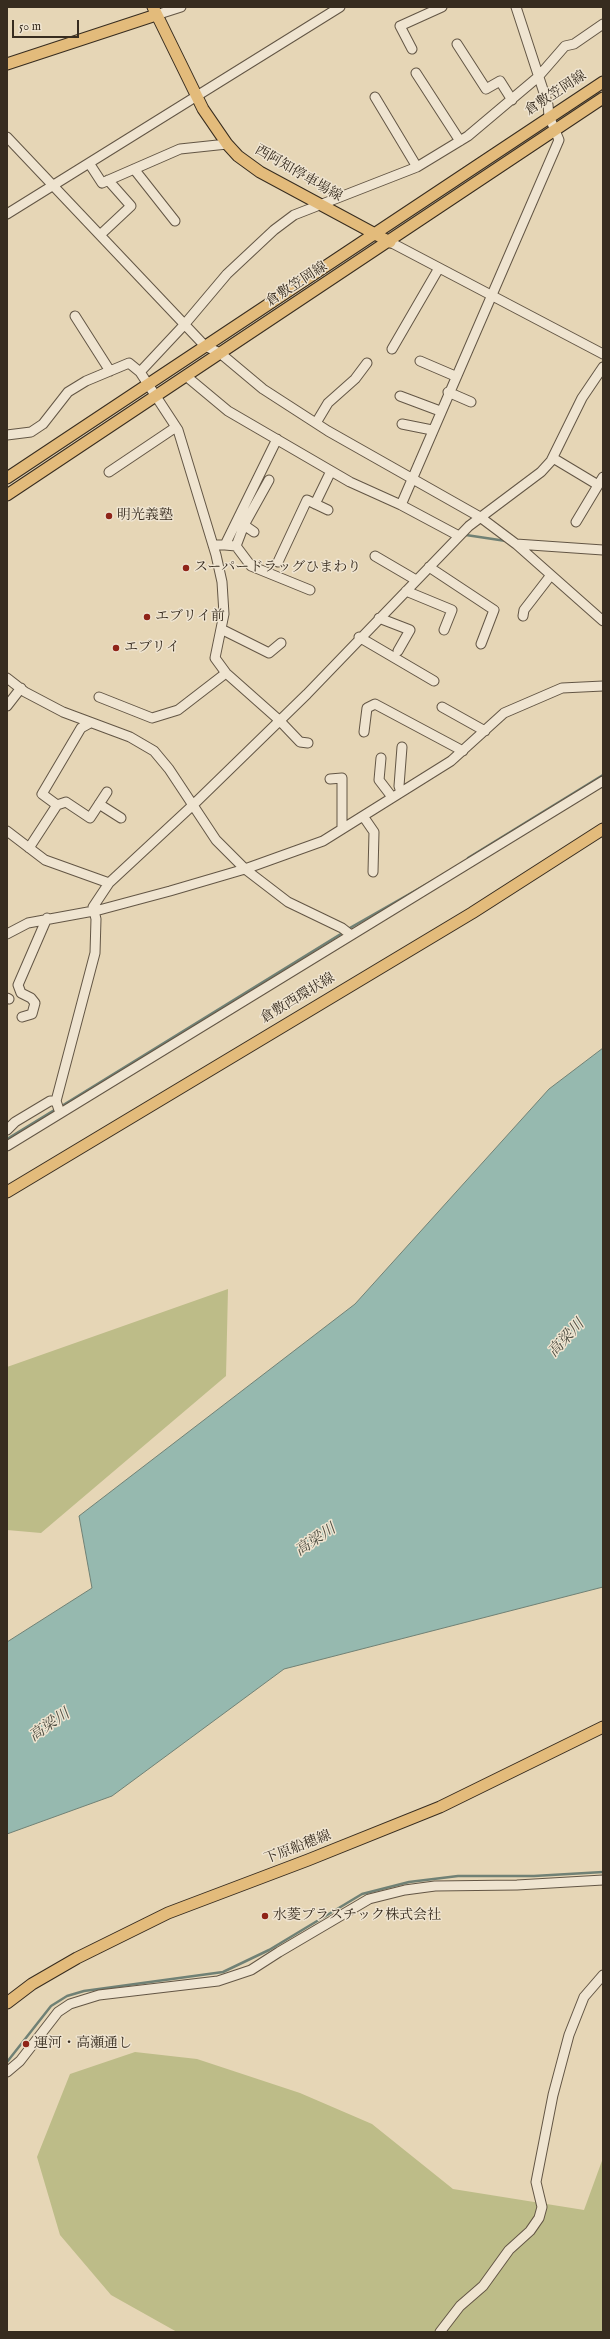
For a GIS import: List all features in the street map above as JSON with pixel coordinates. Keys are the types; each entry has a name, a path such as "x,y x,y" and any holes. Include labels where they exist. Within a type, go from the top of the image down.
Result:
{"main road":[{"path":"7,64 155,11"},
{"name":"西阿知停車場線","path":"155,11 196,97 227,144 250,166 356,223 372,234 390,242"},
{"name":"倉敷笠岡線","path":"7,478 147,386 549,116 603,82"},
{"name":"倉敷笠岡線","path":"7,495 390,242 603,98"},
{"name":"倉敷西環状線","path":"7,1192 472,913 603,829"},
{"name":"下原船穂線","path":"9,2001 32,1984 77,1958 168,1913 308,1860 440,1807 603,1728"}],"street":[{"path":"155,11 181,7"},
{"path":"7,214 340,7"},
{"path":"412,49 400,26 442,7"},
{"path":"400,505 559,140 549,116 548,105 516,7"},
{"path":"140,372 184,325 227,274 274,230 294,215 417,167 460,141 488,121 538,77 565,46 574,44 603,24"},
{"path":"457,44 486,89 500,81 512,100"},
{"path":"416,73 460,141"},
{"path":"374,97 417,167"},
{"path":"7,137 55,185 205,346 220,354 263,389 316,423 480,517 516,544 603,621"},
{"path":"89,163 102,183 180,149 227,144"},
{"path":"134,169 176,221"},
{"path":"100,235 131,206 108,180"},
{"path":"390,242 603,354"},
{"path":"392,349 439,268"},
{"path":"75,316 110,372"},
{"path":"420,361 455,376"},
{"path":"7,435 32,432 43,424 68,392 110,372 129,363 140,372 147,386 156,396 176,427 214,546 222,582 224,614 215,658 226,673 281,722 300,742 308,743"},
{"path":"316,423 328,403 355,379 367,363"},
{"path":"58,1108 95,954 96,920 93,910 96,901 109,883 194,807 281,722 362,638 379,618 460,536 480,517 541,472 553,458 582,398 599,379 603,366"},
{"path":"186,376 228,411 277,440 332,471 460,536"},
{"path":"448,392 471,402"},
{"path":"400,396 440,411"},
{"path":"402,424 432,430"},
{"path":"109,472 176,427"},
{"path":"225,544 277,440"},
{"path":"553,458 601,481 576,522"},
{"path":"315,504 332,471"},
{"path":"236,546 244,525 269,480"},
{"path":"278,562 307,500 328,510"},
{"path":"244,525 254,532"},
{"path":"214,546 225,544 236,546 251,566 310,590"},
{"path":"516,544 603,550"},
{"path":"375,556 416,580"},
{"path":"430,568 494,610 481,644"},
{"path":"523,616 524,610 551,575"},
{"path":"406,591 452,610 444,630"},
{"path":"379,618 410,630 398,651"},
{"path":"221,629 269,653 281,643"},
{"path":"362,638 434,681"},
{"path":"99,697 152,718 178,710 226,673"},
{"path":"7,678 57,709 90,723 130,737 154,751 169,769 216,840 245,869 288,902 348,932"},
{"path":"7,934 28,923 93,910 170,891 245,869 323,841 436,771 463,751 504,713 562,688 603,686"},
{"path":"7,706 21,688"},
{"path":"364,732 367,708 375,704 463,751"},
{"path":"442,708 485,730"},
{"path":"57,805 42,794 81,728 90,723"},
{"path":"401,792 399,786 402,747"},
{"path":"381,758 379,780 392,797"},
{"path":"330,779 342,778 342,829"},
{"path":"9,1138 348,932 603,781"},
{"path":"29,848 57,805 66,802 90,818 107,792"},
{"path":"99,804 121,818"},
{"path":"363,816 374,832 373,872"},
{"path":"7,831 45,860 109,883"},
{"path":"22,1017 32,1014 35,1003 31,998 21,993 18,984 47,920"},
{"path":"9,1138 15,1122 50,1101 58,1108"},
{"path":"7,2072 20,2061 58,2012 70,2004 99,1995 218,1981 251,1970 369,1899 405,1890 435,1886 516,1885 603,1880"},
{"path":"440,2332 460,2306 483,2286 509,2250 530,2231 539,2218 542,2206 536,2182 553,2095 570,2035 584,1997 603,1975"},
{"path":"7,2011 9,2001"}],"shaded area":[{"path":"228,1289 226,1376 41,1533 7,1530 7,1367"},
{"path":"135,2052 197,2059 300,2093 372,2124 453,2189 584,2210 603,2158 603,2332 177,2332 111,2295 60,2235 37,2157 70,2074"}],"water":[{"name":"高梁川","path":"603,1048 603,1587 284,1669 112,1796 7,1834 7,1642 92,1588 79,1516 355,1304 549,1089"}],"waterway":[{"path":"466,535 506,541"},
{"path":"468,858 603,775"},
{"path":"348,929 434,880"},
{"path":"60,1107 344,932"},
{"path":"7,1139 56,1109"},
{"path":"7,2062 51,2006 67,1996 84,1991 223,1972 269,1950 362,1894 409,1882 458,1876 534,1876 603,1872"}],"place":[{"name":"明光義塾","path":"109,516"},
{"name":"スーパードラッグひまわり","path":"186,568"},
{"name":"エブリイ前","path":"147,617"},
{"name":"エブリイ","path":"116,648"},
{"name":"水菱プラスチック株式会社","path":"265,1916"},
{"name":"運河・高瀬通し","path":"26,2044"}]}
